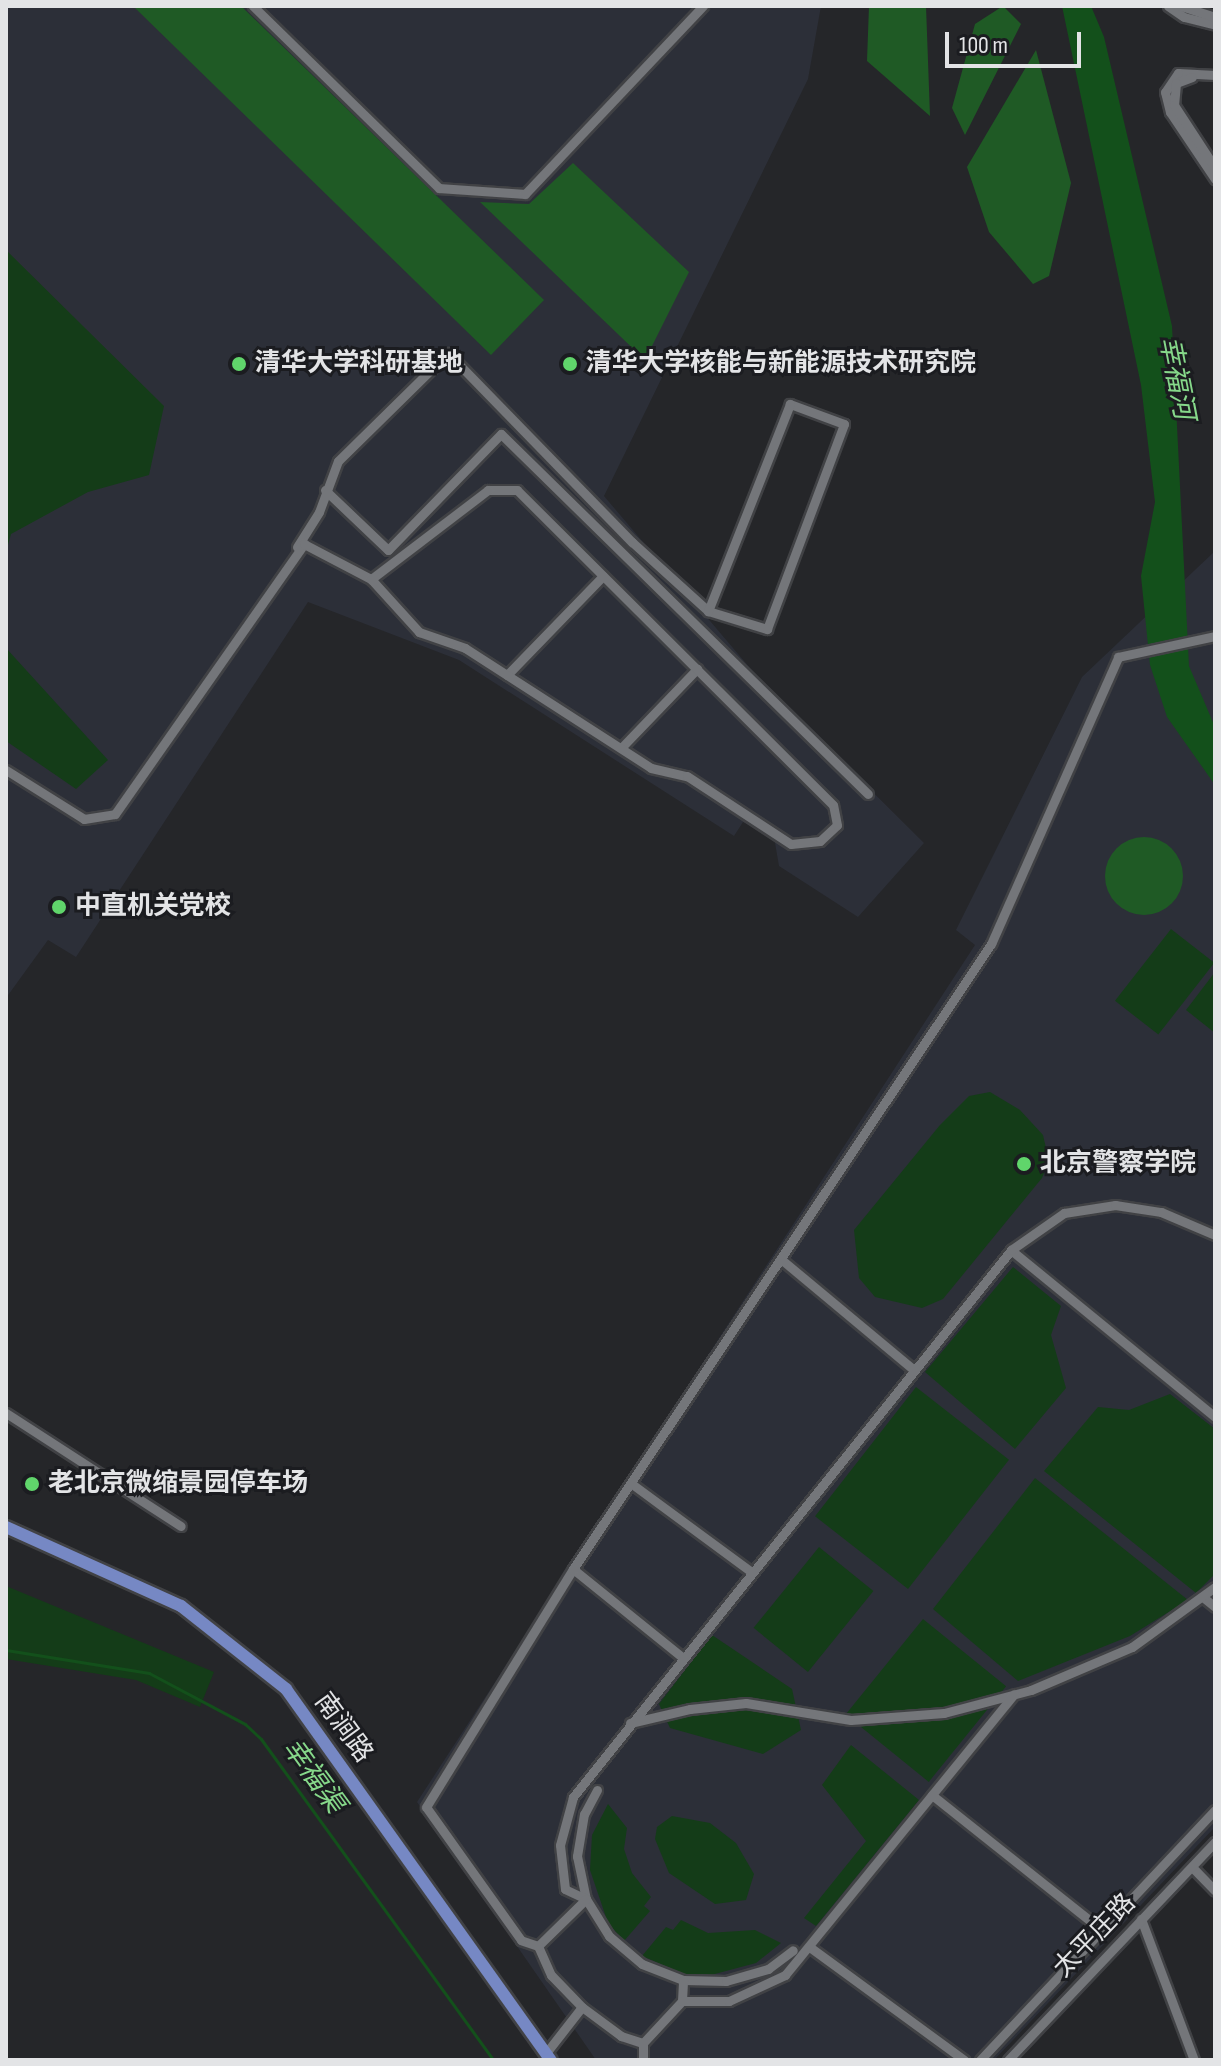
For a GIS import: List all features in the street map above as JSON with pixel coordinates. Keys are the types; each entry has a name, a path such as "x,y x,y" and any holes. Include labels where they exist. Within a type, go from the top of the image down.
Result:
{"main road":[{"name":"南涧路","path":"6,1527 181,1606 286,1689 549,2056"}],"street":[{"path":"253,6 439,188 525,194 703,6"},
{"path":"1168,6 1184,17 1215,25"},
{"path":"1181,6 1215,17"},
{"path":"1215,78 1178,73 1165,92 1170,112 1215,179"},
{"path":"1215,78 1180,79 1172,95 1215,168"},
{"path":"6,770 84,819 115,814 297,547 338,461 448,353 632,542 708,611 767,629 844,424 790,404 708,611"},
{"path":"325,490 388,550 501,434 868,794"},
{"path":"297,547 314,547 371,579 419,632 465,648 651,768 687,776 791,844 832,834 837,825 833,805 517,490 488,490 371,579"},
{"path":"507,675 603,576"},
{"path":"643,2043 621,2036 582,2007 551,1975 538,1946 521,1940 426,1807 573,1569 991,944 1118,657 1210,637"},
{"path":"621,748 697,669"},
{"path":"586,1899 565,1889 560,1845 565,1820 589,1774 1011,1250 1064,1213 1115,1205 1161,1212 1215,1235"},
{"path":"1011,1250 1215,1417"},
{"path":"782,1260 914,1370"},
{"path":"6,1413 181,1526"},
{"path":"632,1484 750,1571"},
{"path":"573,1569 682,1657"},
{"path":"630,1723 690,1709 746,1703 851,1720 944,1713 1014,1694 1132,1647 1204,1598 1215,1587"},
{"path":"1204,1598 1215,1607"},
{"path":"682,2001 729,2001 785,1975 811,1948 1014,1694"},
{"path":"597,1790 584,1814 577,1856 586,1899 609,1936 642,1964 683,1980 726,1981 768,1969 793,1950"},
{"path":"932,1795 1102,1930"},
{"path":"980,2060 1215,1810"},
{"name":"太平庄路","path":"1008,2060 1215,1842"},
{"path":"1192,1867 1215,1891"},
{"path":"538,1946 586,1899"},
{"path":"1141,1919 1194,2060"},
{"path":"811,1948 964,2060"},
{"path":"643,2060 643,2043 682,2001 683,1980"},
{"path":"549,2056 582,2007"}],"shaded area":[{"name":"清华大学科研基地","path":"6,6 821,6 808,79 604,496 761,681 924,843 858,917 779,866 774,837 743,822 734,836 459,660 308,602 76,957 48,940 6,998"},
{"path":"133,6 241,6 544,300 491,355"},
{"path":"869,6 926,6 930,116 867,61"},
{"path":"1003,6 1021,24 965,135 952,108 975,24"},
{"path":"1062,6 1091,6 1104,37 1172,326 1189,666 1215,727 1215,785 1167,717 1150,665 1141,576 1155,502 1141,385"},
{"path":"1036,50 1071,183 1049,276 1033,284 989,232 967,167"},
{"path":"573,163 689,272 645,360 480,202 529,204"},
{"path":"6,250 164,406 149,475 88,492 11,534 6,552"},
{"name":"北京警察学院","path":"1215,551 1215,1827 994,2060 596,2060 417,1802 975,945 956,930 1082,677"},
{"path":"6,648 108,760 76,789 6,741"},
{"path":"1136,837 1152,837 1166,843 1177,854 1183,876 1177,898 1166,909 1152,915 1136,915 1122,909 1111,898 1105,884 1105,868 1111,854 1122,843"},
{"path":"1171,929 1214,963 1158,1035 1115,1001"},
{"path":"1215,972 1215,1033 1186,1010"},
{"path":"990,1092 1020,1110 1043,1135 1049,1161 1042,1178 943,1299 922,1308 875,1297 859,1278 854,1230 940,1125 969,1096"},
{"path":"1013,1267 1061,1306 1051,1335 1066,1388 1015,1449 925,1372"},
{"path":"916,1387 1009,1460 908,1589 815,1516"},
{"path":"1170,1394 1215,1429 1215,1574 1196,1593 1044,1471 1098,1407 1129,1410"},
{"path":"1035,1478 1188,1600 1130,1636 1018,1681 933,1609"},
{"path":"819,1547 873,1591 808,1672 754,1628"},
{"path":"6,1586 214,1672 200,1707 136,1680 6,1659"},
{"path":"923,1619 1006,1686 929,1782 846,1715"},
{"path":"712,1635 792,1689 801,1730 763,1754 670,1728 659,1704"},
{"path":"851,1745 919,1800 816,1926 804,1918 866,1841 822,1785"},
{"path":"608,1804 627,1828 624,1849 632,1873 651,1897 644,1906 650,1911 624,1941 608,1923 590,1870 592,1835"},
{"path":"672,1816 710,1823 736,1843 754,1874 746,1900 715,1904 669,1873 655,1839 657,1827"},
{"path":"681,1920 708,1933 755,1930 781,1943 756,1963 711,1975 684,1974 642,1956 666,1927 673,1930"}],"waterway":[{"name":"幸福渠","path":"6,1650 149,1673 245,1724 261,1739 493,2060"}],"place":[{"name":"清华大学科研基地","path":"239,364"},
{"name":"清华大学核能与新能源技术研究院","path":"570,364"},
{"name":"中直机关党校","path":"59,907"},
{"name":"北京警察学院","path":"1024,1164"},
{"name":"老北京微缩景园停车场","path":"32,1484"}],"water label":[{"name":"幸福河","path":"1176,378"}]}
